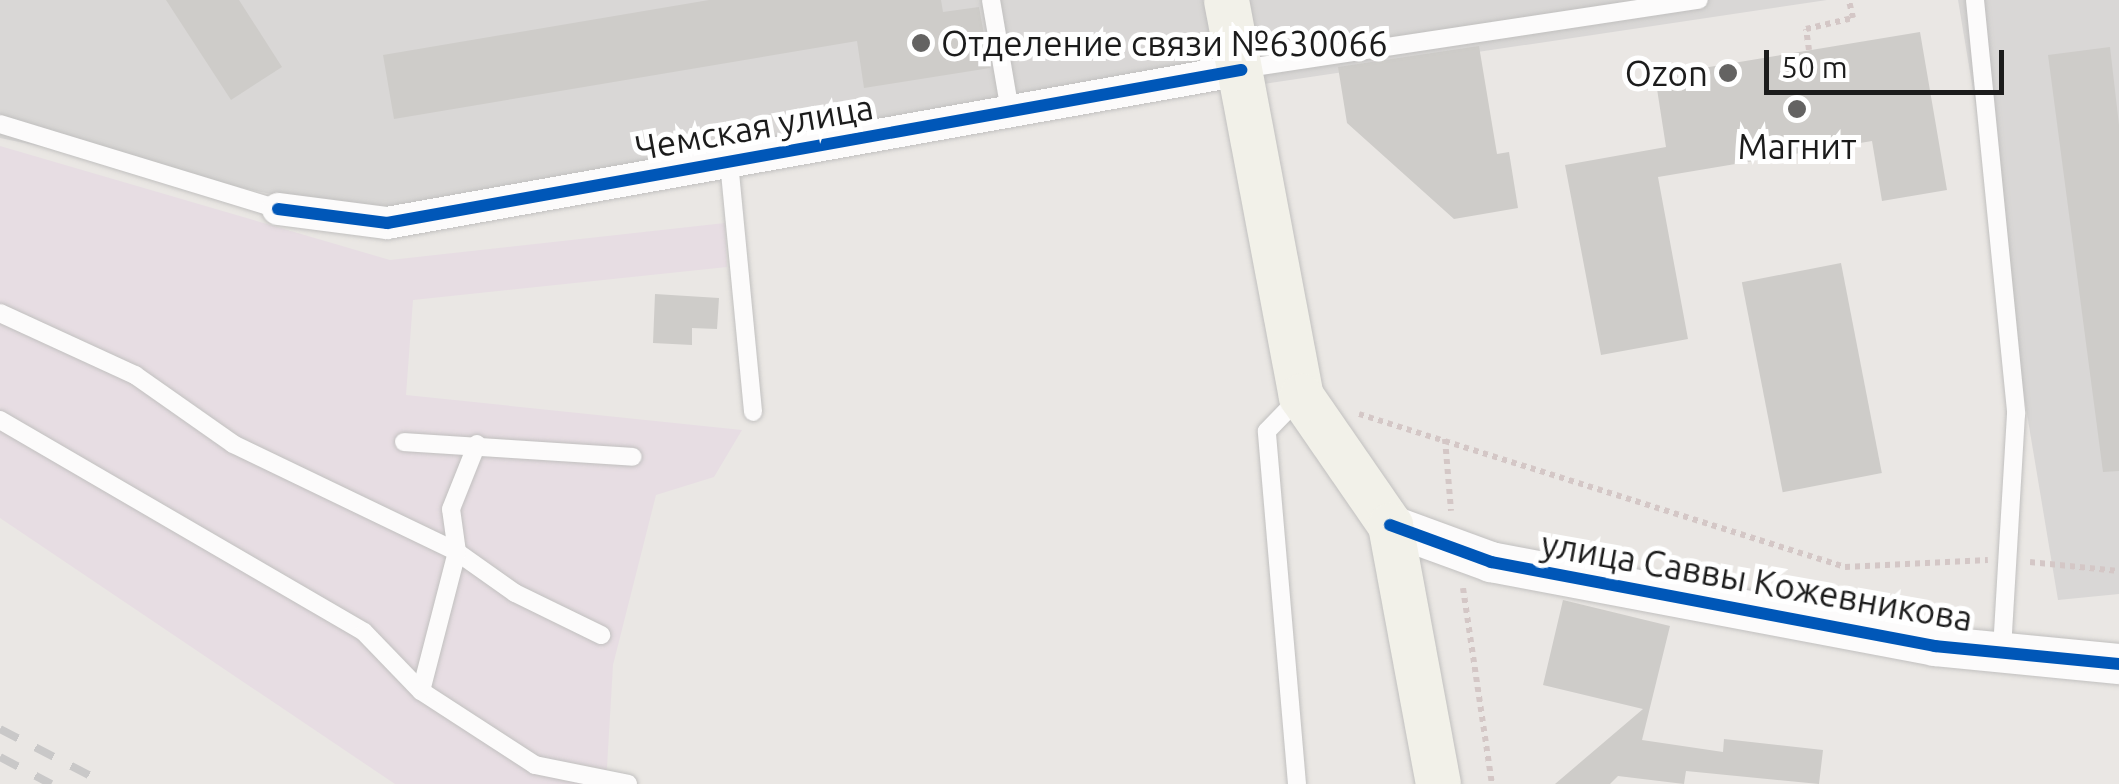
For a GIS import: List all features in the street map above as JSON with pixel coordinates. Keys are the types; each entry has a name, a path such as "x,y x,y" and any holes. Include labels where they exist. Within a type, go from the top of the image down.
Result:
{"main road":[{"path":"1226,0 1300,396 1390,525 1438,784"}],"street":[{"name":"Чемская улица","path":"278,209 387,223 1241,70"},
{"name":"улица Саввы Кожевникова","path":"1390,525 1490,562 2002,655 2119,664"}],"lane":[{"path":"991,0 1010,111"},
{"path":"1241,70 1699,0"},
{"path":"1976,0 2016,414 2002,655"},
{"path":"0,124 278,209"},
{"path":"728,162 752,412"},
{"path":"0,312 135,375 233,444 458,552 516,594 600,636"},
{"path":"1297,784 1267,431 1300,396"},
{"path":"0,420 364,632 420,691 534,766 628,784"},
{"path":"404,442 477,444 633,458"},
{"path":"420,691 458,552 451,509 477,444"}],"path":[{"path":"1810,50 1806,29 1853,18 1850,0"},
{"path":"1355,412 1845,567 2007,560 2119,571"},
{"path":"1445,440 1454,549 1472,624 1492,784"}],"shaded area":[{"path":"0,0 1827,0 378,216 0,138"},
{"path":"1958,0 2119,0 2119,594 2058,600"},
{"path":"0,146 390,260 725,223 727,267 413,300 406,395 742,430 714,477 656,495 613,665 606,784 395,784 0,518"}],"building":[{"path":"166,0 239,0 282,67 231,100"},
{"path":"709,0 941,0 943,12 979,7 990,68 864,88 857,41 394,119 383,55"},
{"name":"Магнит","path":"1920,32 1947,190 1882,201 1872,141 1658,177 1688,339 1601,355 1565,165 1666,147 1655,76"},
{"path":"1479,46 1497,154 1509,152 1518,208 1454,219 1347,123 1338,67"},
{"path":"2110,47 2119,125 2119,471 2103,472 2048,55"},
{"path":"1841,263 1882,473 1783,492 1742,282"},
{"path":"655,294 719,298 717,329 692,328 692,345 653,343"},
{"path":"1563,600 1670,626 1642,740 1723,752 1724,739 1823,750 1819,784 1686,771 1684,784 1618,776 1610,784 1555,784 1643,709 1543,685"}],"railway":[{"path":"0,729 106,784"},
{"path":"0,757 51,784"}],"cycle path":[{"path":"278,209 387,223 1241,70"},
{"path":"1390,525 1491,562 1935,646 2119,664"}],"place":[{"name":"Отделение связи №630066","path":"921,43"},
{"name":"Ozon","path":"1728,73"},
{"name":"Магнит","path":"1797,109"}]}
